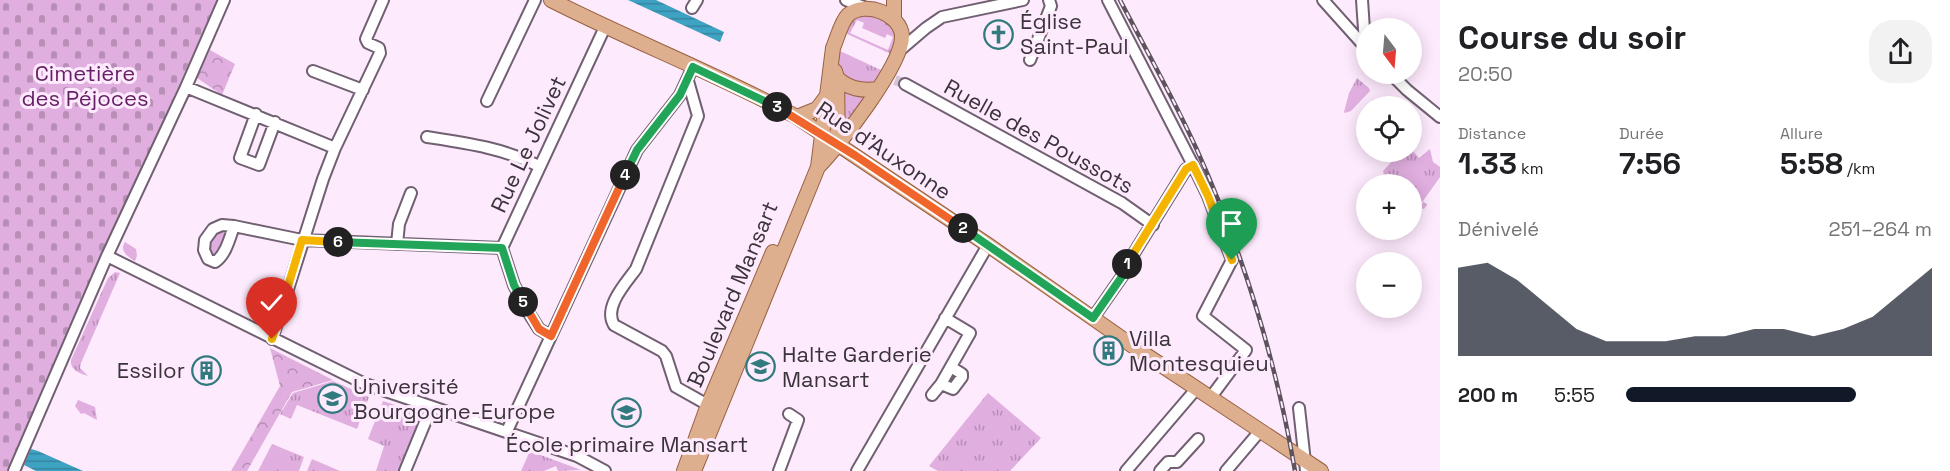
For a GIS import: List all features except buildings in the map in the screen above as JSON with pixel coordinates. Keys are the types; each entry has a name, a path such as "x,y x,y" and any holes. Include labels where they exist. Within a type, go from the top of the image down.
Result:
{"main road":[{"name":"Rue d'Auxonne","path":"551,0 797,117 988,245 1306,465 1322,471"},
{"path":"837,78 852,88 864,91 878,89 896,80 902,40 894,0"},
{"path":"821,164 826,95 833,48 848,15 873,6 898,22"},
{"path":"832,56 837,78 838,144"},
{"path":"821,164 848,134 878,89"},
{"path":"797,117 817,109 826,95"},
{"name":"Boulevard Mansart","path":"684,471 708,405 823,134"},
{"path":"821,164 856,156"},
{"name":"Boulevard Mansart","path":"694,471 821,164"}],"street":[{"path":"14,471 107,256 224,0"},
{"path":"272,339 302,240 335,148 380,53 379,48 368,43 366,39 383,0"},
{"path":"487,101 536,0"},
{"path":"838,0 848,15"},
{"path":"846,0 873,6"},
{"path":"899,51 926,27 942,17 1023,0"},
{"path":"1030,60 1051,6 1049,0"},
{"path":"1108,0 1208,196 1232,260 1203,316 1246,350 1211,398"},
{"path":"1323,0 1356,35"},
{"path":"1362,0 1364,18"},
{"path":"898,22 910,30 926,27"},
{"name":"Rue Le Jolivet","path":"551,336 539,329 525,307 514,285 502,248 605,27"},
{"path":"507,431 637,150 680,95 693,67"},
{"path":"313,71 363,90"},
{"name":"Ruelle des Poussots","path":"896,80 1122,203 1153,225"},
{"path":"688,81 698,116 636,269 621,287 610,313 614,325 662,351 666,356 676,387 708,405"},
{"path":"1401,84 1440,117"},
{"path":"186,87 335,148"},
{"path":"256,114 240,158 259,165 275,122"},
{"path":"427,137 493,148 539,166"},
{"path":"1093,318 1123,275 1126,266 1186,169 1193,165"},
{"path":"397,244 399,224 411,193"},
{"path":"234,226 302,240 502,248"},
{"path":"857,471 988,245"},
{"path":"107,256 365,384 577,456 605,471"},
{"path":"932,395 941,384 953,389 962,377 962,374 951,367 970,333 945,318"},
{"path":"1126,471 1197,388"},
{"path":"405,471 431,408"},
{"path":"1299,408 1306,465"},
{"path":"779,471 798,420 789,414"},
{"path":"1226,471 1260,431"},
{"path":"1160,471 1168,462 1177,462 1198,439"}],"green space":[{"name":"Cimetière des Péjoces","path":"0,0 217,0 7,471 0,471"},
{"path":"867,12 888,21 897,35 891,54 845,33 852,20","holes":["857,20 864,23 862,28 885,38 887,34 893,37 888,50 850,33"]},
{"path":"210,50 235,64 222,95 197,78"},
{"path":"838,50 883,71 869,84 860,85 853,82 841,70"},
{"path":"1356,80 1356,84 1364,84 1370,91 1365,96 1356,96 1356,106 1345,113 1349,93"},
{"path":"842,92 865,97 842,130"},
{"path":"1430,149 1433,162 1440,167 1440,177 1423,201 1427,205 1424,209 1422,208 1422,174 1384,174 1383,171 1392,162 1422,162 1422,156"},
{"path":"228,229 217,257 210,256 210,246 215,234"},
{"path":"125,242 136,249 135,261 124,251"},
{"path":"115,272 120,273 81,363 80,368 88,376 74,369 71,360 108,278"},
{"path":"270,348 333,380 292,392 247,471 231,471 280,386"},
{"path":"333,381 369,397 357,429 297,405 291,419 280,414 293,393"},
{"path":"988,393 1041,438 1010,471 938,471 929,466"},
{"path":"78,400 95,407 97,420 84,413 81,414 75,406"},
{"path":"383,401 420,413 422,418 399,471 376,471 384,446 368,439"},
{"path":"272,444 304,457 299,471 258,471"},
{"name":"Université Bourgogne-Europe","path":"530,451 581,470 558,471 556,466 544,471 521,471"},
{"path":"312,459 340,471 307,471"}],"water":[{"path":"628,0 656,0 724,32 720,42"},
{"path":"31,449 83,471 36,471 24,465"}],"tunnel":[{"path":"895,80 905,84"}],"railway":[{"path":"1120,0 1188,131 1229,228 1268,348 1295,471"}],"place":[{"name":"Église Saint-Paul","path":"999,34"},
{"name":"Villa Montesquieu","path":"1108,351"},
{"name":"Halte Garderie Mansart","path":"761,367"},
{"name":"Essilor","path":"206,370"},
{"name":"Université Bourgogne-Europe","path":"332,399"},
{"name":"École primaire Mansart","path":"627,412"}],"route":[{"path":"272,339 302,240 502,248 514,285 525,307 539,329 551,336 637,150 680,95 693,67 797,117 1093,318 1123,275 1126,266 1186,169 1193,165 1218,220 1232,260"}]}
